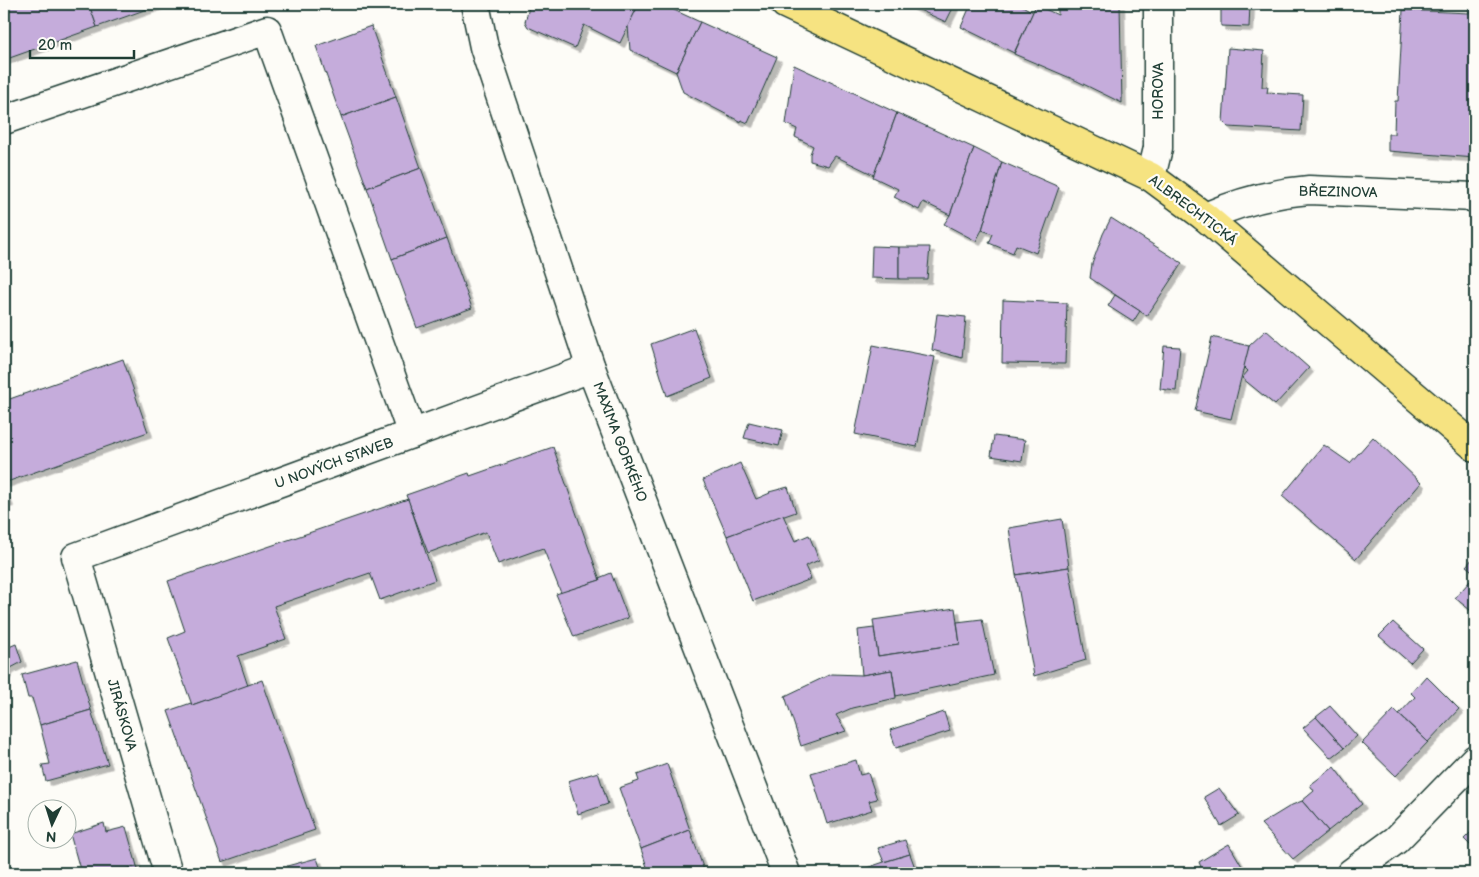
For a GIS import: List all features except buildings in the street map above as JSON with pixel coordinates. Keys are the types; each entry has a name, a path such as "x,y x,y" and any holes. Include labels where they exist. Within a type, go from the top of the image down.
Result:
{"main road":[{"name":"ALBRECHTICKÁ","path":"785,4 1150,176 1205,217 1475,447"}],"street":[{"name":"MAXIMA GORKÉHO","path":"475,4 484,47 591,368 786,873"},
{"name":"HOROVA","path":"1150,176 1158,148 1158,4"},
{"path":"4,120 267,30 412,434"},
{"name":"BŘEZINOVA","path":"1205,217 1251,200 1286,192 1309,190 1475,197"},
{"name":"U NOVÝCH STAVEB","path":"76,557 591,368"},
{"name":"JIRÁSKOVA","path":"76,557 168,873"},
{"path":"1350,873 1396,840 1475,759"}]}
